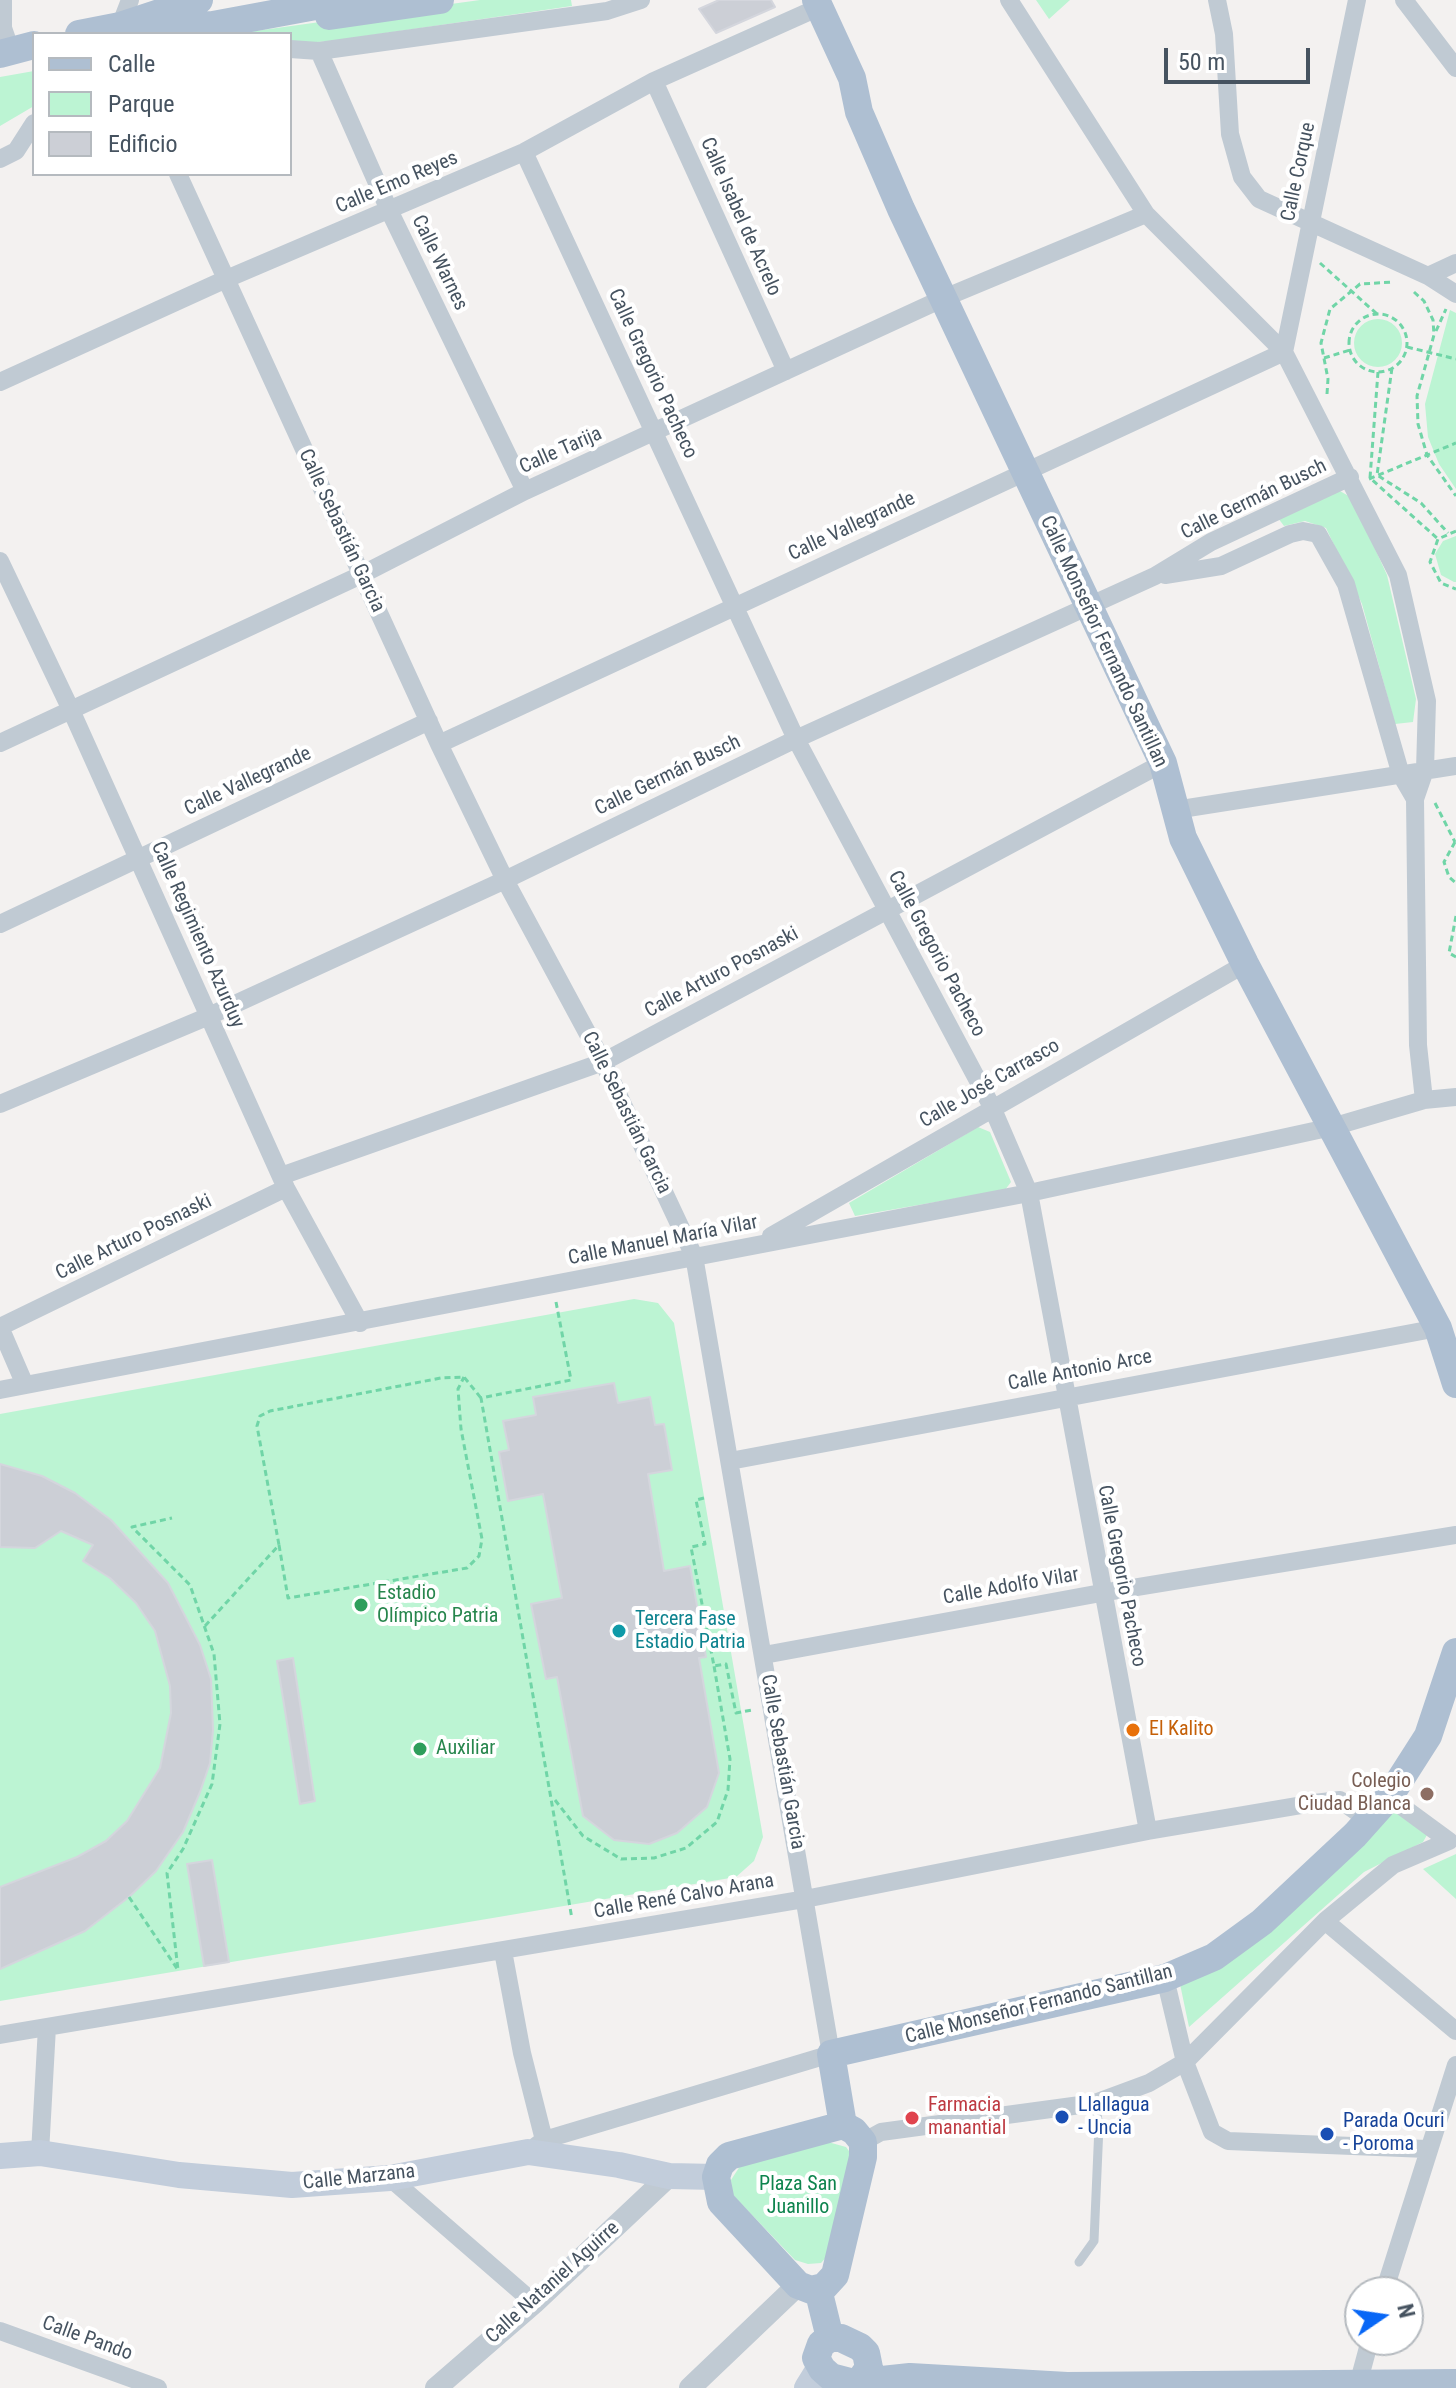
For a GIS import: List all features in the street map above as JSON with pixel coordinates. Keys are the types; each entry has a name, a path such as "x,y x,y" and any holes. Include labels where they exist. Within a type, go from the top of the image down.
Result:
{"main road":[{"path":"83,32 125,13 199,0"},
{"path":"125,13 150,30 213,25 348,0"},
{"path":"213,25 251,27 440,0"},
{"name":"Calle Monseñor Fernando Santillan","path":"807,4 841,89 859,112 1023,472 1163,763 1183,838 1245,964 1438,1328 1456,1384"},
{"name":"Calle Monseñor Fernando Santillan","path":"831,2054 1165,1978 1214,1957 1262,1922 1389,1797 1428,1736 1456,1652"},
{"name":"Calle Sebastián Garcia","path":"831,2054 853,2134"},
{"path":"808,2287 835,2275 863,2157 853,2134 729,2156 720,2165 716,2177 721,2202 808,2287 830,2338"},
{"name":"Calle Marzana","path":"0,2156 40,2153 179,2175 292,2185 390,2178 536,2146 669,2176 716,2177"},
{"path":"830,2338 853,2342 866,2353 910,2377"},
{"path":"830,2338 816,2350 814,2378 859,2382 910,2377 1067,2387 1456,2383"},
{"path":"859,2382 869,2368 866,2353"}],"street":[{"path":"3,0 3,28 15,50"},
{"path":"292,49 319,51 607,11 641,0"},
{"path":"1009,0 1146,214 1284,352 1312,406 1358,480 1398,575 1427,701 1423,775 1415,799 1418,1045 1424,1100"},
{"path":"1217,0 1224,34 1230,134 1242,177 1259,199 1428,276 1455,293"},
{"name":"Calle Corque","path":"1284,352 1357,0"},
{"path":"1404,0 1456,68"},
{"name":"Calle Emo Reyes","path":"0,382 224,280 524,152 654,81 807,4"},
{"name":"Calle Warnes","path":"319,51 389,210 525,491"},
{"name":"Calle Isabel de Acrelo","path":"654,81 786,371"},
{"path":"0,159 16,151 32,126"},
{"name":"Calle Gregorio Pacheco","path":"524,152 796,739 992,1107 1029,1193 1064,1395 1148,1831"},
{"name":"Calle Sebastián Garcia","path":"179,176 439,744 505,880 603,1062 694,1256 831,2054"},
{"name":"Calle Tarija","path":"0,743 361,575 525,491 944,298 1146,214"},
{"path":"1428,276 1456,263"},
{"name":"Calle Vallegrande","path":"439,744 1284,352"},
{"name":"Calle Germán Busch","path":"0,1104 209,1016 505,880 796,739 1155,576 1211,542 1358,480"},
{"path":"1155,576 1221,566 1290,534 1303,531 1318,534 1346,584 1401,775 1415,799"},
{"name":"Calle Regimiento Azurduy","path":"0,563 71,710 284,1182 360,1323"},
{"name":"Calle Vallegrande","path":"0,924 429,721"},
{"name":"Calle Arturo Posnaski","path":"0,1327 284,1182 603,1062 1163,763"},
{"path":"1175,810 1401,775 1423,775 1456,766"},
{"name":"Calle José Carrasco","path":"758,1244 1245,964"},
{"name":"Calle Manuel María Vilar","path":"0,1390 1029,1193 1332,1127 1424,1100 1456,1097"},
{"path":"0,1327 25,1385"},
{"name":"Calle Antonio Arce","path":"730,1461 1064,1395 1438,1328"},
{"name":"Calle Adolfo Vilar","path":"764,1655 1101,1593 1456,1535"},
{"path":"853,2134 1095,2103 1149,2083 1185,2062 1325,1921 1393,1865 1449,1841 1389,1797"},
{"name":"Calle René Calvo Arana","path":"0,2035 805,1899 1148,1831 1340,1800 1368,1820"},
{"path":"1325,1921 1456,2031"},
{"path":"503,1951 536,2146"},
{"path":"1165,1978 1185,2062 1212,2132 1228,2141 1427,2149"},
{"path":"40,2153 47,2027"},
{"name":"Calle Monseñor Fernando Santillan","path":"536,2146 831,2054"},
{"path":"1389,2276 1456,2065"},
{"name":"Calle Nataniel Aguirre","path":"436,2388 534,2303 669,2176"},
{"path":"390,2178 534,2303"},
{"path":"690,2388 808,2287"},
{"name":"Calle Pando","path":"0,2331 158,2388"},
{"path":"1357,2386 1365,2356"}],"lane":[{"path":"1079,2262 1094,2241 1099,2126 1095,2103"}],"path":[{"path":"1305,251 1353,289 1377,314 1400,323 1407,347"},
{"path":"1312,406 1324,400 1329,391 1321,343 1330,309 1353,289 1378,280 1402,286"},
{"path":"1410,289 1424,301 1433,320 1434,335"},
{"path":"1455,293 1434,335 1417,396 1418,424 1427,455 1456,496"},
{"path":"1377,314 1355,326 1350,350 1360,366 1378,372 1392,368"},
{"path":"1407,347 1456,359"},
{"path":"1377,475 1392,368 1407,347"},
{"path":"1324,358 1350,350"},
{"path":"1358,480 1378,372"},
{"path":"1358,480 1456,443"},
{"path":"1377,475 1421,503 1448,533"},
{"path":"1358,480 1438,539"},
{"path":"1456,531 1438,539 1430,554 1431,570 1441,583 1456,589"},
{"path":"1423,775 1456,842 1444,862 1449,877 1456,883"},
{"path":"1456,916 1449,953 1456,957"},
{"path":"481,1398 571,1380 553,1285"},
{"path":"464,1377 481,1398 576,1939"},
{"path":"464,1377 458,1389 461,1429 482,1539 479,1556 467,1568 288,1598 257,1426 260,1416 270,1411 441,1378 464,1377"},
{"path":"552,1797 583,1836 621,1859 654,1858 686,1848 717,1822 728,1790 730,1759 691,1547 705,1544 696,1500 704,1498"},
{"path":"129,1897 178,1970 167,1873 183,1849 212,1784 220,1724 214,1654 190,1585 132,1527 172,1518"},
{"path":"205,1627 279,1545"},
{"path":"714,1666 726,1664 736,1713 773,1707"}],"green space":[{"path":"480,0 571,0 572,6 331,41 292,44 292,32 248,32"},
{"path":"1036,0 1070,0 1049,19"},
{"path":"32,71 32,107 0,126 0,77"},
{"path":"1450,310 1456,313 1456,489 1439,464 1428,437 1425,404"},
{"path":"1378,319 1395,326 1402,343 1395,360 1378,367 1361,360 1354,343 1361,326"},
{"path":"1340,491 1352,498 1387,575 1416,699 1413,722 1395,724 1362,604 1326,528 1305,521 1284,526 1278,518"},
{"path":"1456,536 1454,582 1441,575 1435,554 1443,541"},
{"path":"978,1127 990,1132 1011,1182 1005,1190 855,1216 849,1203"},
{"name":"Estadio Olímpico Patria","path":"634,1299 658,1303 674,1323 763,1837 754,1861 736,1877 0,2001 0,1414"},
{"path":"1397,1810 1427,1835 1423,1842 1364,1872 1189,2027 1180,1984"},
{"path":"1456,1854 1456,1899 1423,1869"},
{"name":"Plaza San Juanillo","path":"828,2142 846,2147 852,2155 832,2251 821,2263 808,2264 795,2260 732,2194 731,2180 742,2163"}],"building":[{"path":"719,0 771,0 775,7 716,33 699,9"},
{"name":"Tercera Fase Estadio Patria","path":"614,1383 618,1403 650,1397 655,1425 664,1424 672,1470 648,1474 664,1571 690,1566 706,1657 699,1658 719,1773 707,1807 677,1833 649,1844 614,1840 583,1816 557,1677 546,1679 531,1604 562,1598 543,1494 508,1501 499,1452 509,1450 503,1421 536,1415 533,1397"},
{"path":"0,1464 42,1476 75,1493 111,1520 168,1583 200,1645 211,1679 213,1730 210,1763 200,1792 183,1832 156,1871 129,1897 85,1931 0,1969 0,1887 77,1857 106,1841 127,1821 160,1768 171,1713 170,1686 155,1631 136,1603 110,1578 83,1561 93,1545 61,1531 35,1548 0,1547"},
{"path":"293,1658 315,1801 300,1804 277,1661"},
{"path":"212,1860 229,1962 204,1966 187,1864"}],"place":[{"name":"Estadio Olímpico Patria","path":"361,1605"},
{"name":"Tercera Fase Estadio Patria","path":"619,1631"},
{"name":"El Kalito","path":"1133,1730"},
{"name":"Auxiliar","path":"420,1749"},
{"name":"Colegio Ciudad Blanca","path":"1427,1794"},
{"name":"Llallagua - Uncia","path":"1062,2117"},
{"name":"Farmacia manantial","path":"912,2118"},
{"name":"Parada Ocuri - Poroma","path":"1327,2134"}]}
